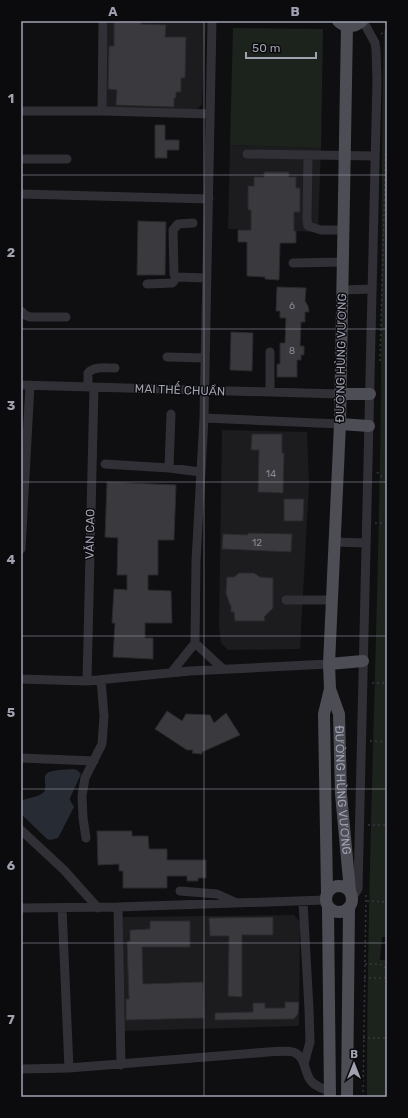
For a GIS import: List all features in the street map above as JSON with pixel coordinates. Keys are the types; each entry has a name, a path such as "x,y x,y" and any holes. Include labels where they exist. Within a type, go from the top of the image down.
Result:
{"main road":[{"path":"342,24 353,26 363,21"},
{"name":"ĐƯỜNG HÙNG VƯƠNG","path":"330,1094 324,714 330,689 329,664 340,424 344,156 342,24"},
{"path":"340,394 370,394"},
{"path":"340,424 369,426"},
{"path":"329,664 363,661"},
{"name":"ĐƯỜNG HÙNG VƯƠNG","path":"330,689 339,714 341,794 351,899 347,1097"},
{"path":"341,886 346,888 351,899 341,913 336,912 327,900 331,888 341,886"}],"street":[{"path":"102,111 103,21"},
{"path":"171,673 195,643 196,561 204,418 212,21"},
{"path":"351,899 358,889 374,156 377,80 375,43 363,21"},
{"path":"21,111 102,111 210,114"},
{"path":"247,154 374,156"},
{"path":"308,155 308,226 321,230 343,230"},
{"path":"21,159 66,159"},
{"path":"21,194 209,199"},
{"path":"147,284 172,284 176,277 174,270 173,230 178,224 193,222"},
{"path":"293,263 342,262"},
{"path":"176,277 207,278"},
{"path":"342,290 372,290"},
{"path":"21,311 30,317 66,317"},
{"path":"270,352 270,391"},
{"path":"167,357 205,358"},
{"name":"VĂN CAO","path":"87,681 91,387 88,373 96,368 115,368"},
{"path":"21,549 25,385"},
{"name":"MAI THẾ CHUẨN","path":"25,385 340,394"},
{"path":"169,468 171,414"},
{"path":"204,418 340,424"},
{"path":"105,464 169,468 201,472"},
{"path":"334,542 366,543"},
{"path":"286,600 332,600"},
{"path":"195,643 223,670"},
{"path":"21,679 87,681 171,673 329,664"},
{"path":"86,838 82,796 85,778 102,744 104,716 101,680"},
{"path":"21,758 94,761"},
{"path":"21,830 64,870 98,908"},
{"path":"180,891 217,894 238,904"},
{"path":"21,908 98,908 327,900"},
{"path":"303,902 310,1042 304,1064"},
{"path":"118,907 121,1065"},
{"path":"62,908 69,1068"},
{"path":"21,1069 121,1065 293,1052 299,1056 304,1064 311,1082 330,1094"}],"path":[{"path":"382,34 387,30"},
{"path":"376,469 379,475 382,477 387,477"},
{"path":"375,523 387,523"},
{"path":"372,683 387,683"},
{"path":"370,741 387,742"},
{"path":"368,825 387,825"},
{"path":"366,901 387,902"},
{"path":"364,964 384,966 386,968 387,1097"},
{"path":"364,978 385,978"},
{"path":"363,1038 386,1038"}],"shaded area":[{"path":"108,21 202,21 206,24 202,104 195,111 104,111"},
{"path":"233,28 323,29 321,148 230,145"},
{"path":"387,28 387,937 382,937 380,960 387,960 387,1097 367,1097 367,1024 380,453 384,31"},
{"path":"230,145 321,148 318,232 228,229"},
{"path":"222,430 307,432 309,485 300,649 228,650 221,643 219,627"},
{"path":"73,769 77,770 81,774 70,798 74,807 58,838 50,840 47,839 21,814 21,801 44,792 45,776 49,772"},
{"path":"294,915 300,922 299,1026 124,1031 122,917"}],"building":[{"path":"114,22 141,22 141,24 166,25 165,37 186,37 185,78 181,78 181,92 176,92 174,107 116,105 117,90 108,89 109,46 114,46"},
{"path":"155,125 165,125 165,140 179,140 179,150 167,150 167,158 155,158"},
{"path":"264,172 289,172 289,177 296,177 296,188 300,188 300,212 294,212 294,231 296,231 296,243 280,243 279,280 265,279 265,277 247,276 247,242 238,242 238,230 251,230 251,210 248,210 248,186 254,186 254,177 264,177"},
{"path":"138,221 166,222 165,275 137,275"},
{"path":"277,287 306,288 305,301 309,312 305,312 305,322 301,322 300,346 304,346 304,355 301,355 301,360 297,360 297,377 277,377 277,364 280,364 280,343 285,343 286,318 280,318 280,311 276,311"},
{"path":"231,332 253,333 252,371 230,370"},
{"path":"252,434 282,434 282,453 284,453 283,493 258,492 259,450 251,450"},
{"path":"107,482 176,485 174,540 158,540 158,575 148,575 148,590 171,591 172,623 145,623 145,638 153,638 153,659 113,657 115,623 112,623 114,589 127,590 127,575 117,575 118,538 105,537"},
{"path":"284,499 304,499 303,521 284,521"},
{"path":"248,533 292,534 291,552 222,549 223,534 248,535"},
{"path":"239,573 254,573 260,577 273,578 273,608 264,617 265,621 235,621 234,612 231,612 231,605 226,593 227,577 234,577"},
{"path":"167,711 182,721 186,714 210,715 214,723 226,713 240,735 202,752 202,754 192,753 193,750 187,750 155,729"},
{"path":"97,831 132,831 132,836 148,836 149,849 167,849 167,860 206,860 206,878 198,878 198,881 187,881 187,876 167,876 167,888 123,888 123,871 119,871 119,864 98,865"},
{"path":"273,917 273,935 242,935 242,997 228,996 229,936 210,936 209,918"},
{"path":"150,921 190,921 190,947 142,947 143,984 203,982 204,1018 126,1020 126,999 129,999 127,942 130,941 130,930 150,929"},
{"path":"285,1002 299,1002 298,1014 294,1019 215,1020 215,1013 253,1012 253,1003 265,1003 265,1008 285,1008"}]}
